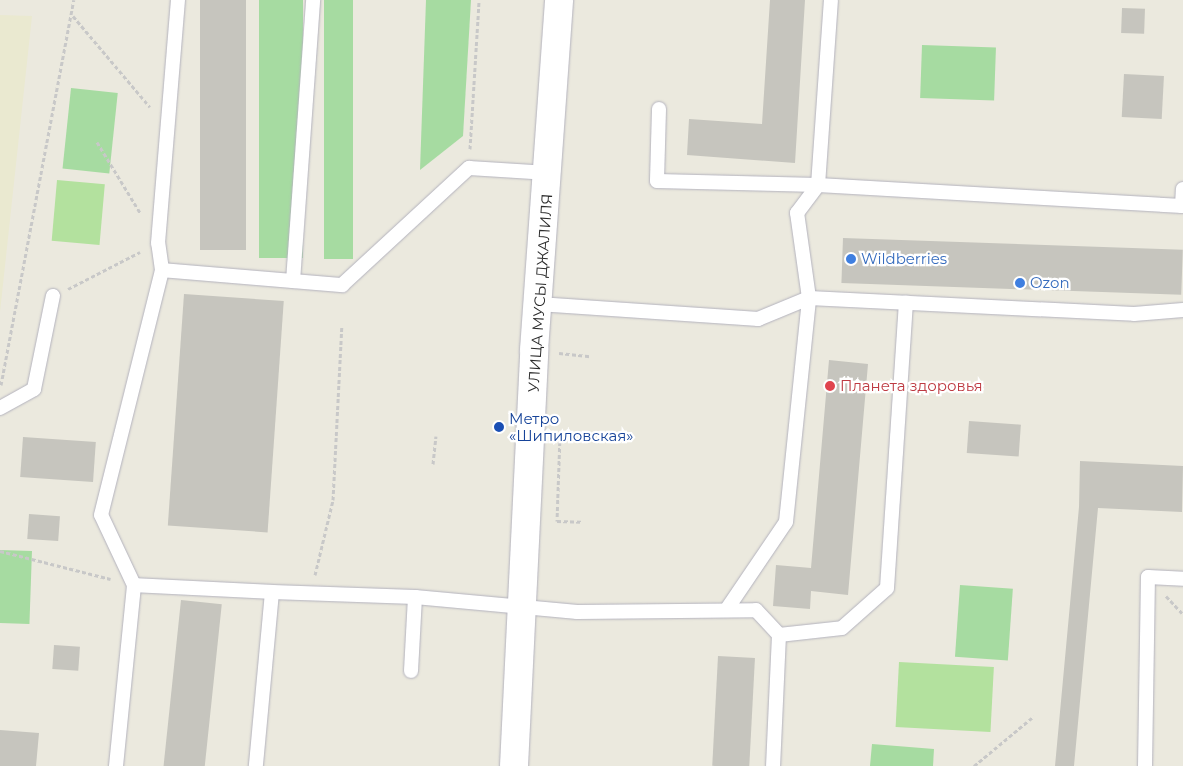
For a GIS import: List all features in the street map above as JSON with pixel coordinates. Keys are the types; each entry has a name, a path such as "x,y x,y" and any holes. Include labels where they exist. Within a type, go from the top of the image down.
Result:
{"main road":[{"name":"УЛИЦА МУСЫ ДЖАЛИЛЯ","path":"514,766 520,608 559,0"}],"lane":[{"path":"116,766 134,584 101,515 162,270 158,242 178,0"},
{"path":"293,281 313,0"},
{"path":"727,609 786,522 809,298 797,213 818,185 831,0"},
{"path":"658,109 657,181 818,185 1182,206 1183,190"},
{"path":"162,270 342,285 469,168 549,173"},
{"path":"0,408 34,389 53,296"},
{"path":"538,304 758,319 809,298 1134,314 1183,310"},
{"path":"779,635 842,628 887,588 906,303"},
{"path":"1145,766 1148,577 1183,579"},
{"path":"134,584 272,592 415,597 577,612 756,610 779,635 772,766"},
{"path":"256,766 272,592"},
{"path":"411,671 415,597"}],"path":[{"path":"0,393 73,16 74,0"},
{"path":"469,168 479,0"},
{"path":"73,16 167,127"},
{"path":"53,296 158,242 96,142"},
{"path":"310,593 333,500 342,325"},
{"path":"560,435 557,521 581,522"},
{"path":"433,464 436,436"},
{"path":"0,551 134,584"},
{"path":"974,766 1034,716"}],"shaded area":[{"path":"0,15 32,16 0,312"}],"green space":[{"path":"259,0 303,0 303,258 259,258"},
{"path":"324,0 353,0 353,259 324,259"},
{"path":"426,0 471,0 463,136 420,170"},
{"path":"922,45 996,48 994,101 920,98"},
{"path":"71,88 118,93 109,173 63,169"},
{"path":"57,180 105,184 100,245 52,241"},
{"path":"0,550 32,551 29,624 0,623"},
{"path":"960,585 1013,589 1008,661 955,657"},
{"path":"899,662 994,667 990,732 896,727"},
{"path":"872,744 934,749 933,766 870,766"}],"building":[{"path":"200,0 246,0 246,250 200,250"},
{"path":"770,0 805,0 795,163 687,155 689,119 762,124"},
{"path":"1122,8 1145,9 1144,34 1121,33"},
{"path":"1124,74 1164,76 1162,119 1122,117"},
{"path":"843,238 1183,250 1181,295 841,283"},
{"path":"184,294 284,301 268,532 168,525"},
{"path":"829,360 868,364 848,595 811,591 810,609 773,606 776,565 811,568"},
{"path":"969,421 1021,425 1019,457 967,453"},
{"path":"23,437 96,442 93,482 20,477"},
{"path":"1080,461 1183,466 1182,512 1098,508 1074,766 1055,766 1079,507"},
{"path":"29,514 60,516 58,541 27,539"},
{"path":"181,600 222,604 205,766 164,766"},
{"path":"54,645 80,647 78,671 52,669"},
{"path":"718,656 755,658 749,766 712,766"},
{"path":"0,730 39,733 36,766 0,766"}],"place":[{"name":"Wildberries","path":"851,259"},
{"name":"Ozon","path":"1020,283"},
{"name":"Планета здоровья","path":"830,386"},
{"name":"Метро «Шипиловская»","path":"499,427"}]}
